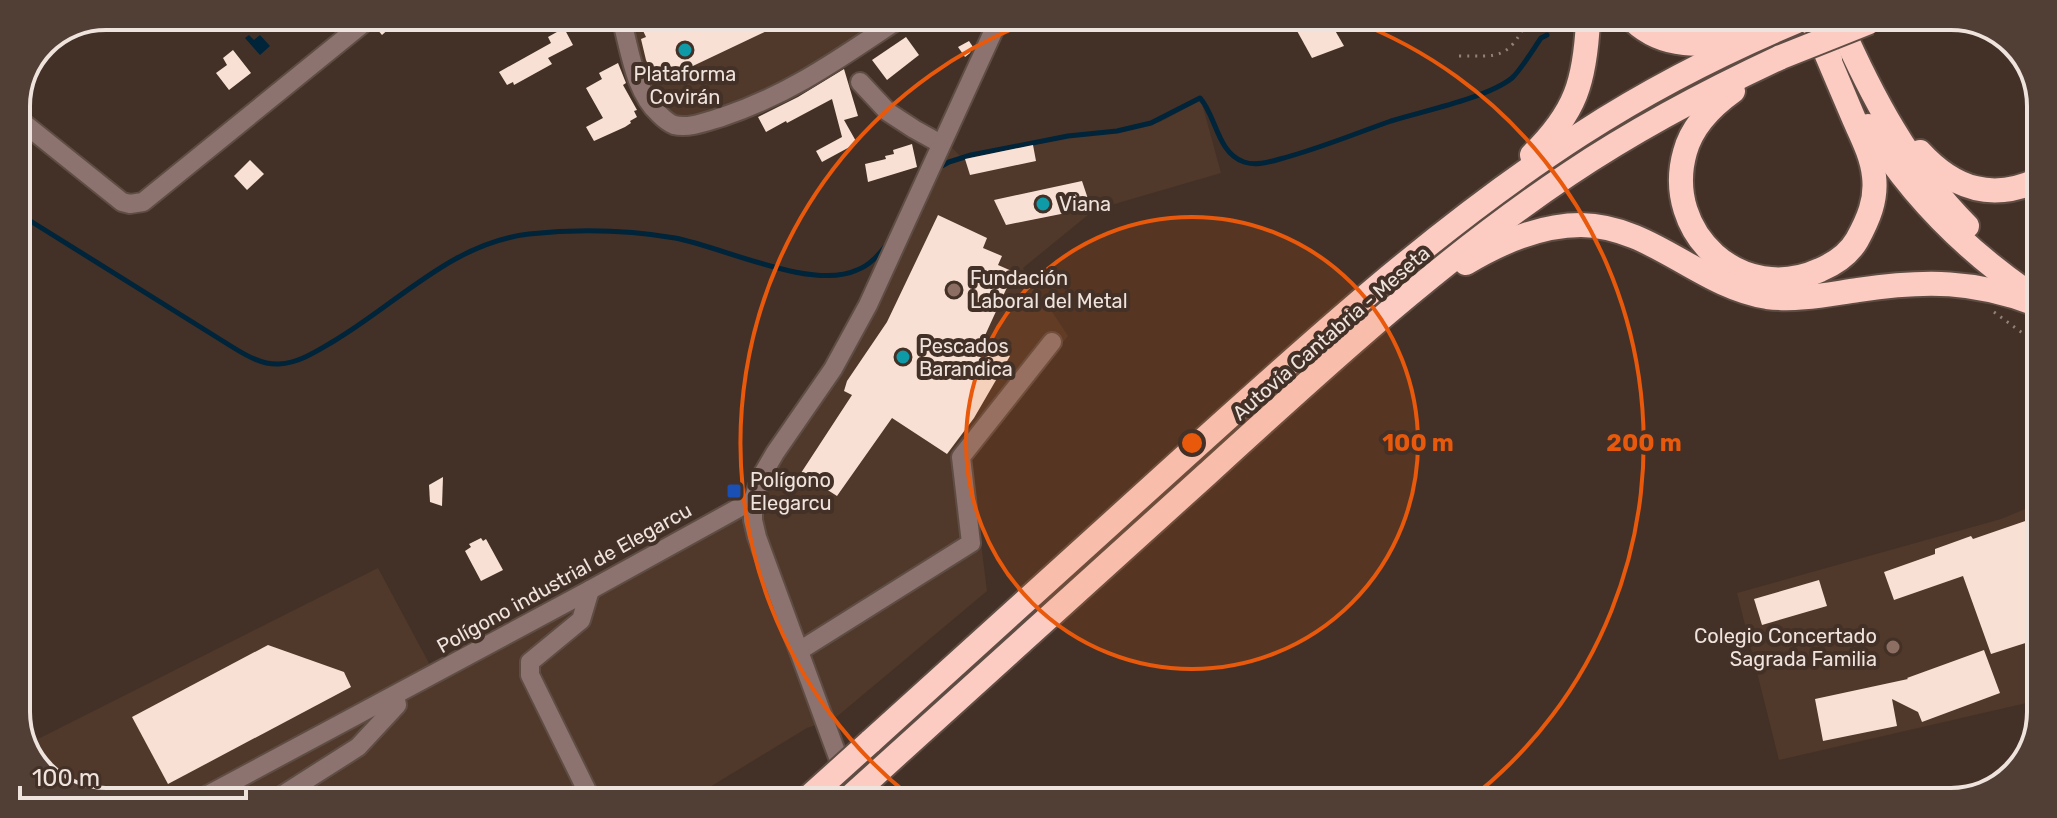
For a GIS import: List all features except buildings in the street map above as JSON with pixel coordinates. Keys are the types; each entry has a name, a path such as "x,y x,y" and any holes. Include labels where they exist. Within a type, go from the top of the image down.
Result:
{"highway":[{"path":"1457,221 1528,158 1563,120 1580,83 1587,30"},
{"path":"1646,30 1660,38 1682,43 1711,43 1770,33"},
{"name":"Autovía Cantabria - Meseta","path":"819,788 1303,350 1457,221 1614,113 1770,33 1795,30"},
{"path":"1781,57 1728,94 1707,114 1688,143 1681,174 1682,194 1689,220 1709,250 1742,273 1779,279 1809,275 1843,256 1862,232 1874,196 1875,178 1870,157 1812,30"},
{"path":"1812,30 1875,137 1929,209 1971,249 2027,293"},
{"path":"1843,30 1901,141 1936,191 1986,244 2027,277"},
{"name":"Autovía Cantabria - Meseta","path":"861,788 1386,313 1476,241 1570,173 1667,114 1781,57 1849,30"},
{"path":"1863,72 1918,149 1952,179 1978,189 2000,191 2027,185"},
{"path":"1386,313 1475,258 1516,238 1542,229 1579,225 1608,228 1634,236 1727,286 1767,297 1810,296 1934,283 1991,289 2027,299"}],"street":[{"path":"30,128 122,202 143,202 355,30"},
{"path":"624,30 640,87 648,102 672,124 684,126 703,123 771,99 832,65 883,30"},
{"path":"848,788 757,537 753,500 761,477 775,453 833,369 868,305 994,30"},
{"path":"860,82 888,112 941,144"},
{"path":"799,651 971,543 961,457 1052,342"},
{"name":"Polígono industrial de Elegarcu","path":"221,788 753,500"},
{"name":"Polígono industrial de Elegarcu","path":"586,788 530,675 530,662 581,620 590,590"},
{"path":"294,788 358,747 397,705 395,695"}],"path":[{"path":"1459,56 1503,54 1523,30"}],"shaded area":[{"path":"634,30 872,30 808,70 752,100 684,120 673,116 658,98 648,78"},
{"path":"1201,100 1221,173 1094,210 1023,268 1068,336 970,456 987,591 834,719 807,728 708,788 106,788 81,784 68,778 52,766 40,750 36,740 378,568 430,665 743,494 847,332 937,132 962,158 1160,122"},
{"name":"Colegio Concertado Sagrada Familia","path":"2027,508 2027,703 1779,760 1737,593 2001,519"}],"water":[{"path":"249,35 254,40 260,35 270,46 260,55 245,38"}],"waterway":[{"path":"938,168 971,155 1151,123 1200,98 1228,151 1244,162 1267,162 1487,92 1512,78 1541,38 1547,35"},
{"path":"30,221 239,351 273,364 294,361 321,349 450,262 475,249 529,234 602,231 657,235 816,275 838,275 862,268 889,242"}],"place":[{"name":"Plataforma Covirán","path":"685,50"},
{"name":"Viana","path":"1043,204"},
{"name":"Fundación Laboral del Metal","path":"954,290"},
{"name":"Pescados Barandica","path":"903,357"},
{"name":"Polígono Elegarcu","path":"734,491"},
{"name":"Colegio Concertado Sagrada Familia","path":"1893,647"}]}
